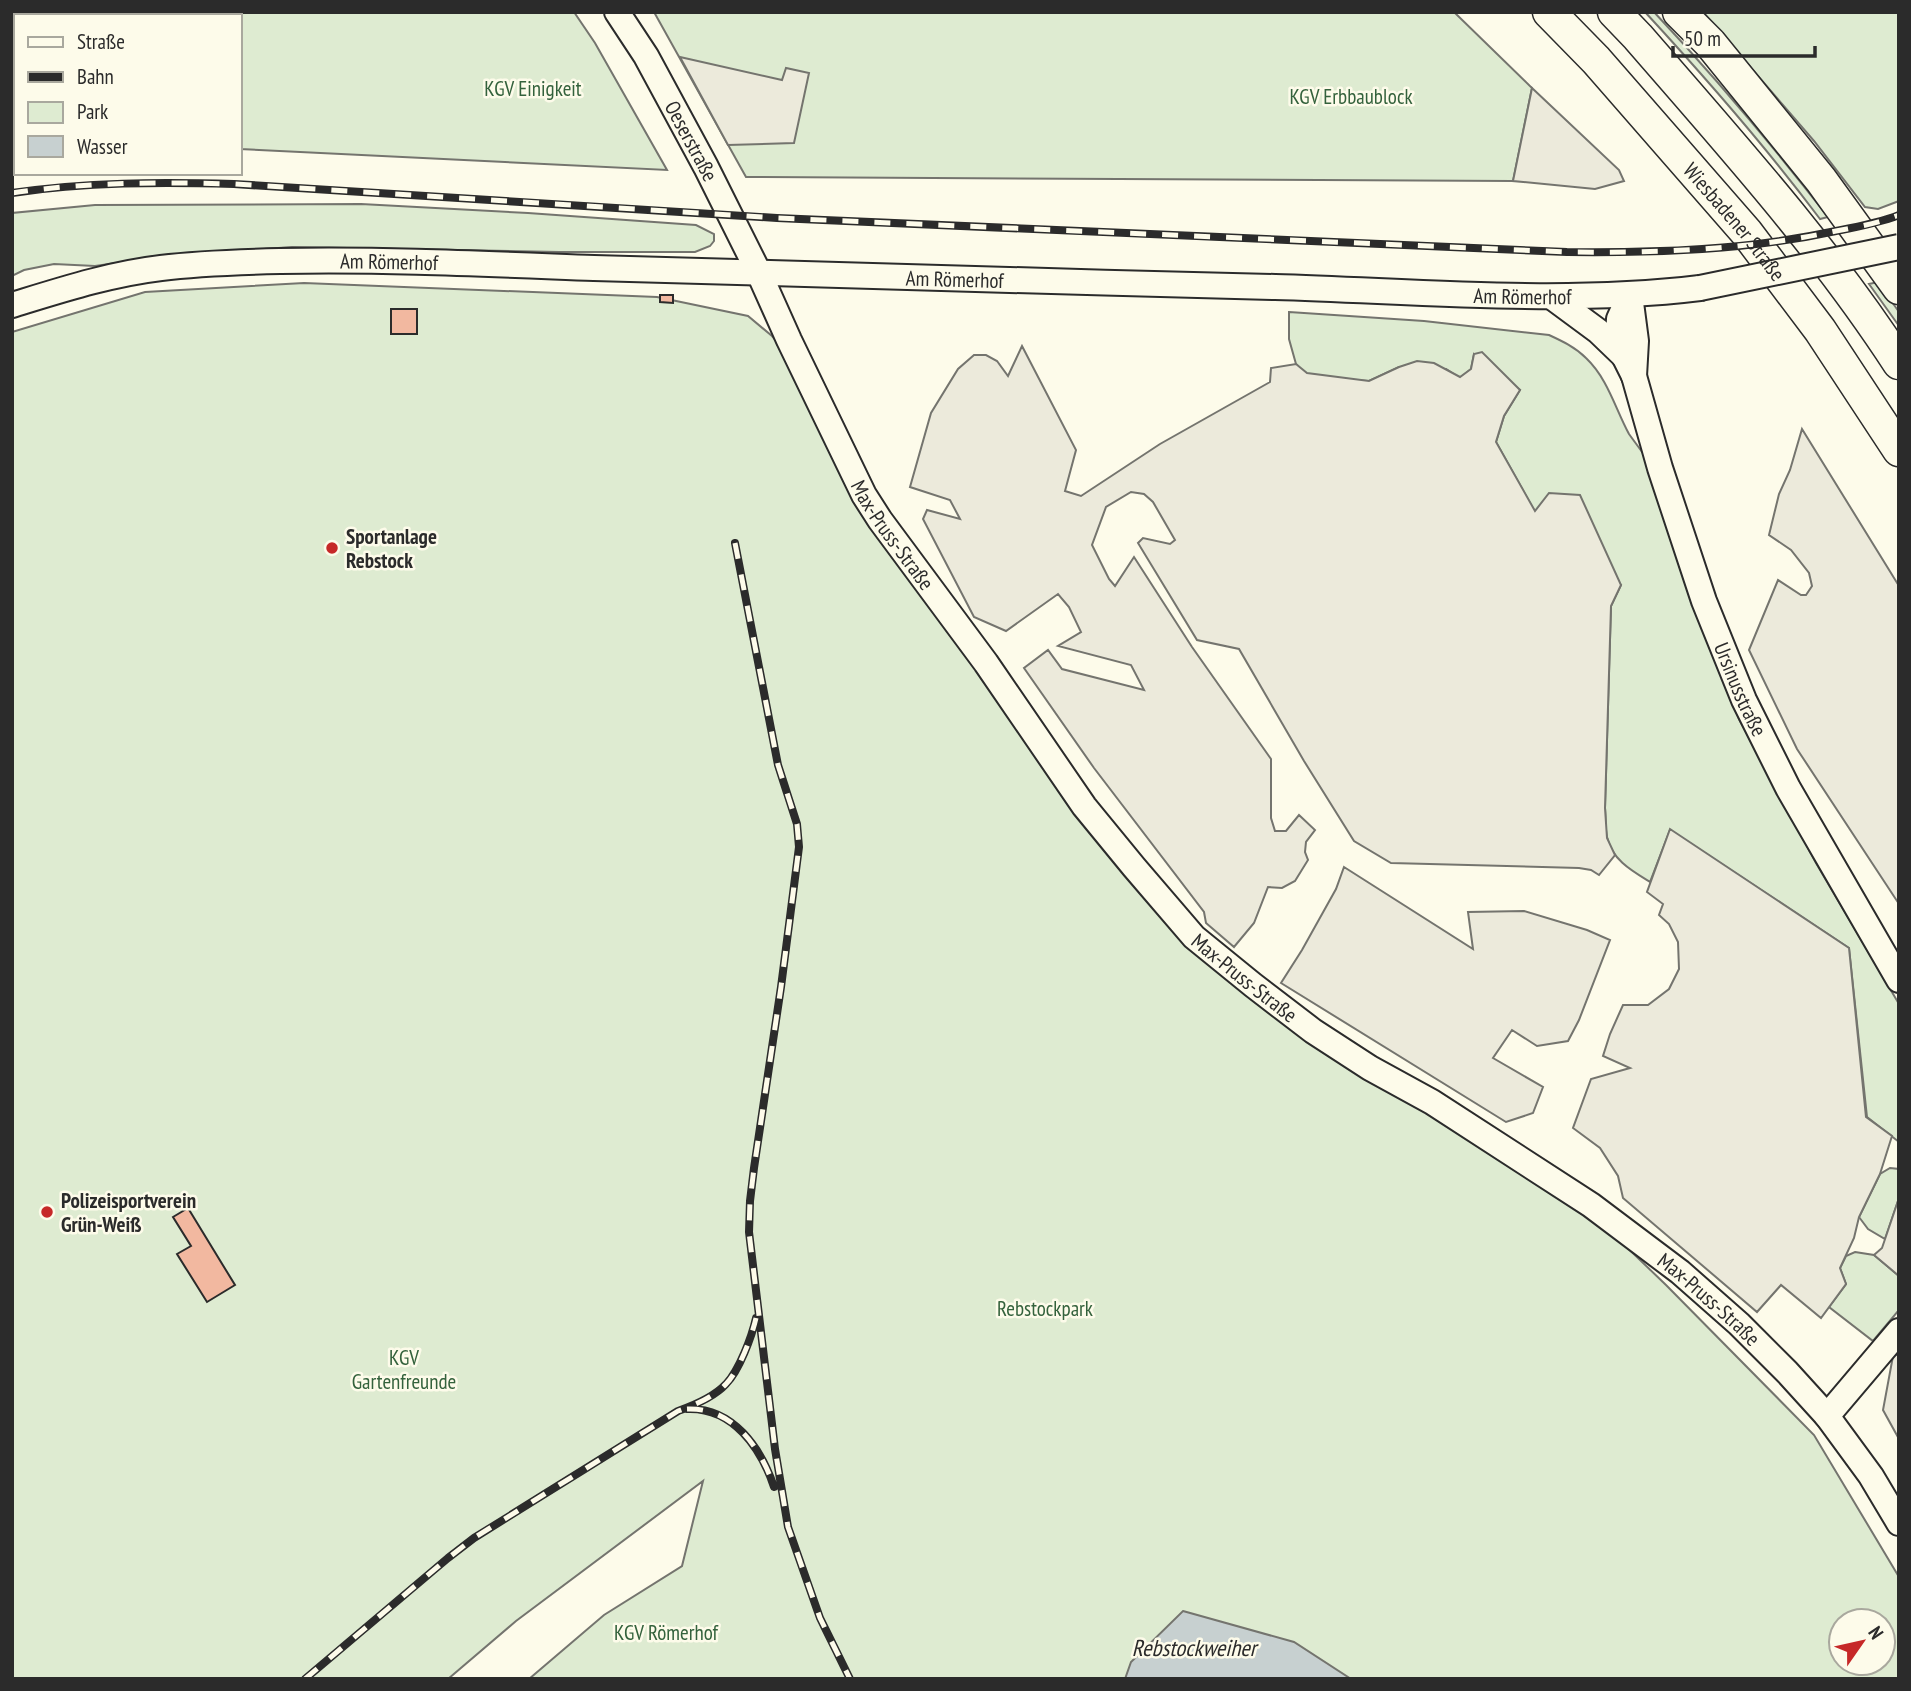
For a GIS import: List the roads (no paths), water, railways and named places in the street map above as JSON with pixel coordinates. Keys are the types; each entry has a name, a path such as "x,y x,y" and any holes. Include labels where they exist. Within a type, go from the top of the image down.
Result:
{"highway":[{"name":"Wiesbadener Straße","path":"1549,12 1596,60 1747,233 1819,330 1899,450"},
{"path":"1614,12 1774,193 1879,332 1899,363"},
{"path":"1679,12 1710,43 1821,180 1899,288"}],"main road":[{"name":"Oeserstraße","path":"617,12 646,56 759,273"},
{"name":"Am Römerhof","path":"12,305 95,280 160,268 232,263 386,260 1552,297 1630,295 1700,288 1899,247"},
{"name":"Max-Pruss-Straße","path":"759,273 864,495 880,520 986,663 1084,806 1194,937 1313,1031 1370,1068 1432,1102 1591,1205 1680,1272 1768,1353 1827,1416 1871,1476 1899,1523"},
{"name":"Ursinusstraße","path":"1629,366 1636,341 1630,295"},
{"name":"Ursinusstraße","path":"1552,297 1598,331 1629,366 1704,601 1745,699 1788,788 1899,980"},
{"path":"1827,1416 1899,1331"}],"water":[{"name":"Rebstockweiher","path":"1183,1611 1294,1642 1351,1679 1125,1679 1131,1662"}],"railway":[{"path":"12,193 123,184 234,184 777,218 1567,252 1669,251 1736,246 1803,237 1876,223 1899,215"},
{"path":"735,543 778,765 797,824 799,847 754,1168 749,1232 775,1449 788,1527 820,1618 850,1679"},
{"path":"305,1679 474,1538 678,1411 721,1389 740,1362 756,1318"},
{"path":"687,1409 718,1415 743,1433 761,1458 774,1487"}],"place":[{"name":"Sportanlage Rebstock","path":"332,548"},
{"name":"Polizeisportverein Grün-Weiß","path":"47,1212"}],"park label":[{"name":"KGV Einigkeit","path":"533,88"},
{"name":"KGV Erbbaublock","path":"1351,96"},
{"name":"Rebstockpark","path":"1045,1308"},
{"name":"KGV Gartenfreunde","path":"404,1369"},
{"name":"KGV Römerhof","path":"666,1632"}]}
